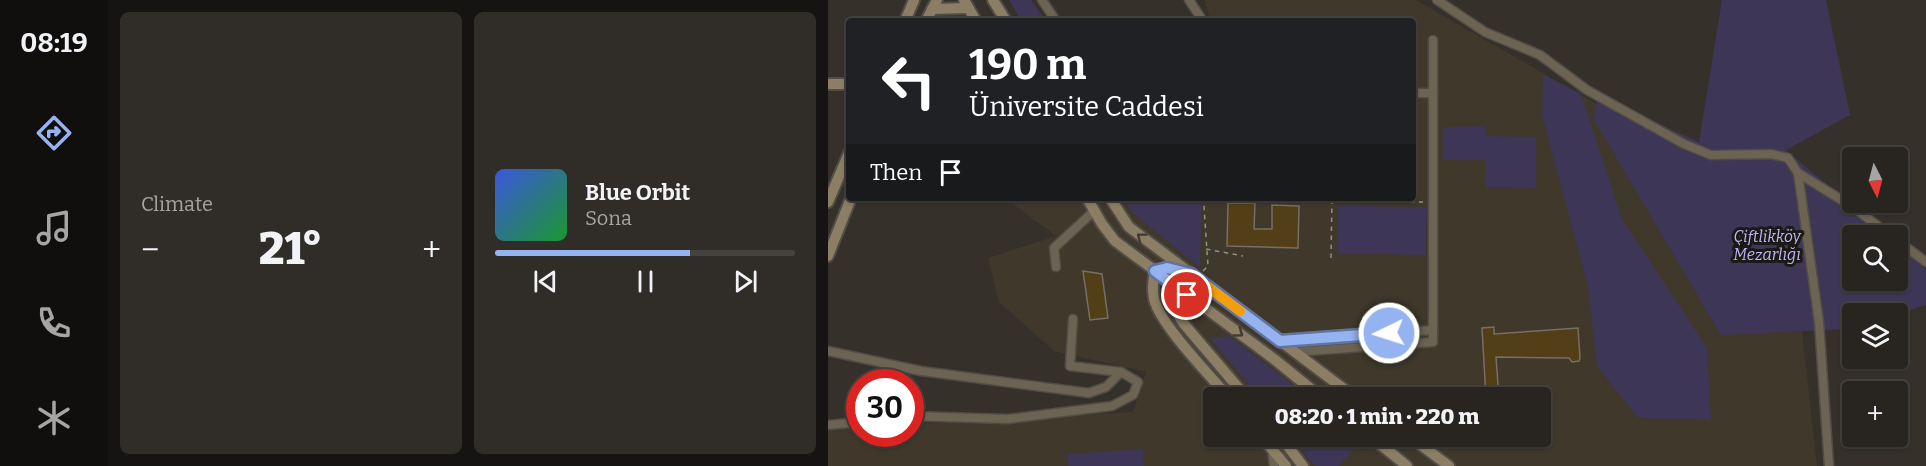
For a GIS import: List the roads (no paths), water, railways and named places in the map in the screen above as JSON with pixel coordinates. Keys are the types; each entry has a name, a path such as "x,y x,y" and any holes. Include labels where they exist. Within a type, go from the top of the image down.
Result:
{"main road":[{"path":"906,18 915,0"},
{"path":"993,0 1004,18"},
{"path":"928,18 935,4 966,4 974,18"},
{"path":"828,84 846,84"},
{"path":"828,202 846,160"},
{"path":"828,256 850,201"},
{"path":"1089,201 1115,241 1308,387"},
{"path":"1112,201 1129,227 1341,387"},
{"path":"1155,271 1152,284 1154,301 1166,322 1220,387"},
{"path":"1170,282 1172,305 1184,324 1238,387"},
{"path":"1289,447 1304,466"},
{"path":"1384,447 1407,466"},
{"path":"1424,447 1449,466"},
{"path":"1272,449 1286,466"}],"street":[{"path":"1041,0 1054,18"},
{"path":"1190,0 1201,18"},
{"path":"1437,0 1485,32 1540,55 1587,90 1684,144 1711,155 1771,154 1788,158 1798,173 1853,207 1877,225"},
{"path":"1294,352 1433,342 1433,40"},
{"path":"1416,93 1433,93"},
{"path":"1798,173 1819,322 1829,466"},
{"path":"1056,267 1054,248 1094,211"},
{"path":"1908,248 1926,262"},
{"path":"1159,250 1170,282"},
{"path":"1155,271 1167,268 1193,276"},
{"path":"924,416 1008,419 1112,406 1133,395 1138,382 1121,372 1070,366 1073,320"},
{"path":"1280,341 1433,330"},
{"path":"828,351 921,371 1089,393 1106,387 1121,372"},
{"path":"828,425 846,423"},
{"path":"1272,449 1274,466"}],"park label":[{"name":"Çiftlikköy Mezarlığı","path":"1767,245"}]}
